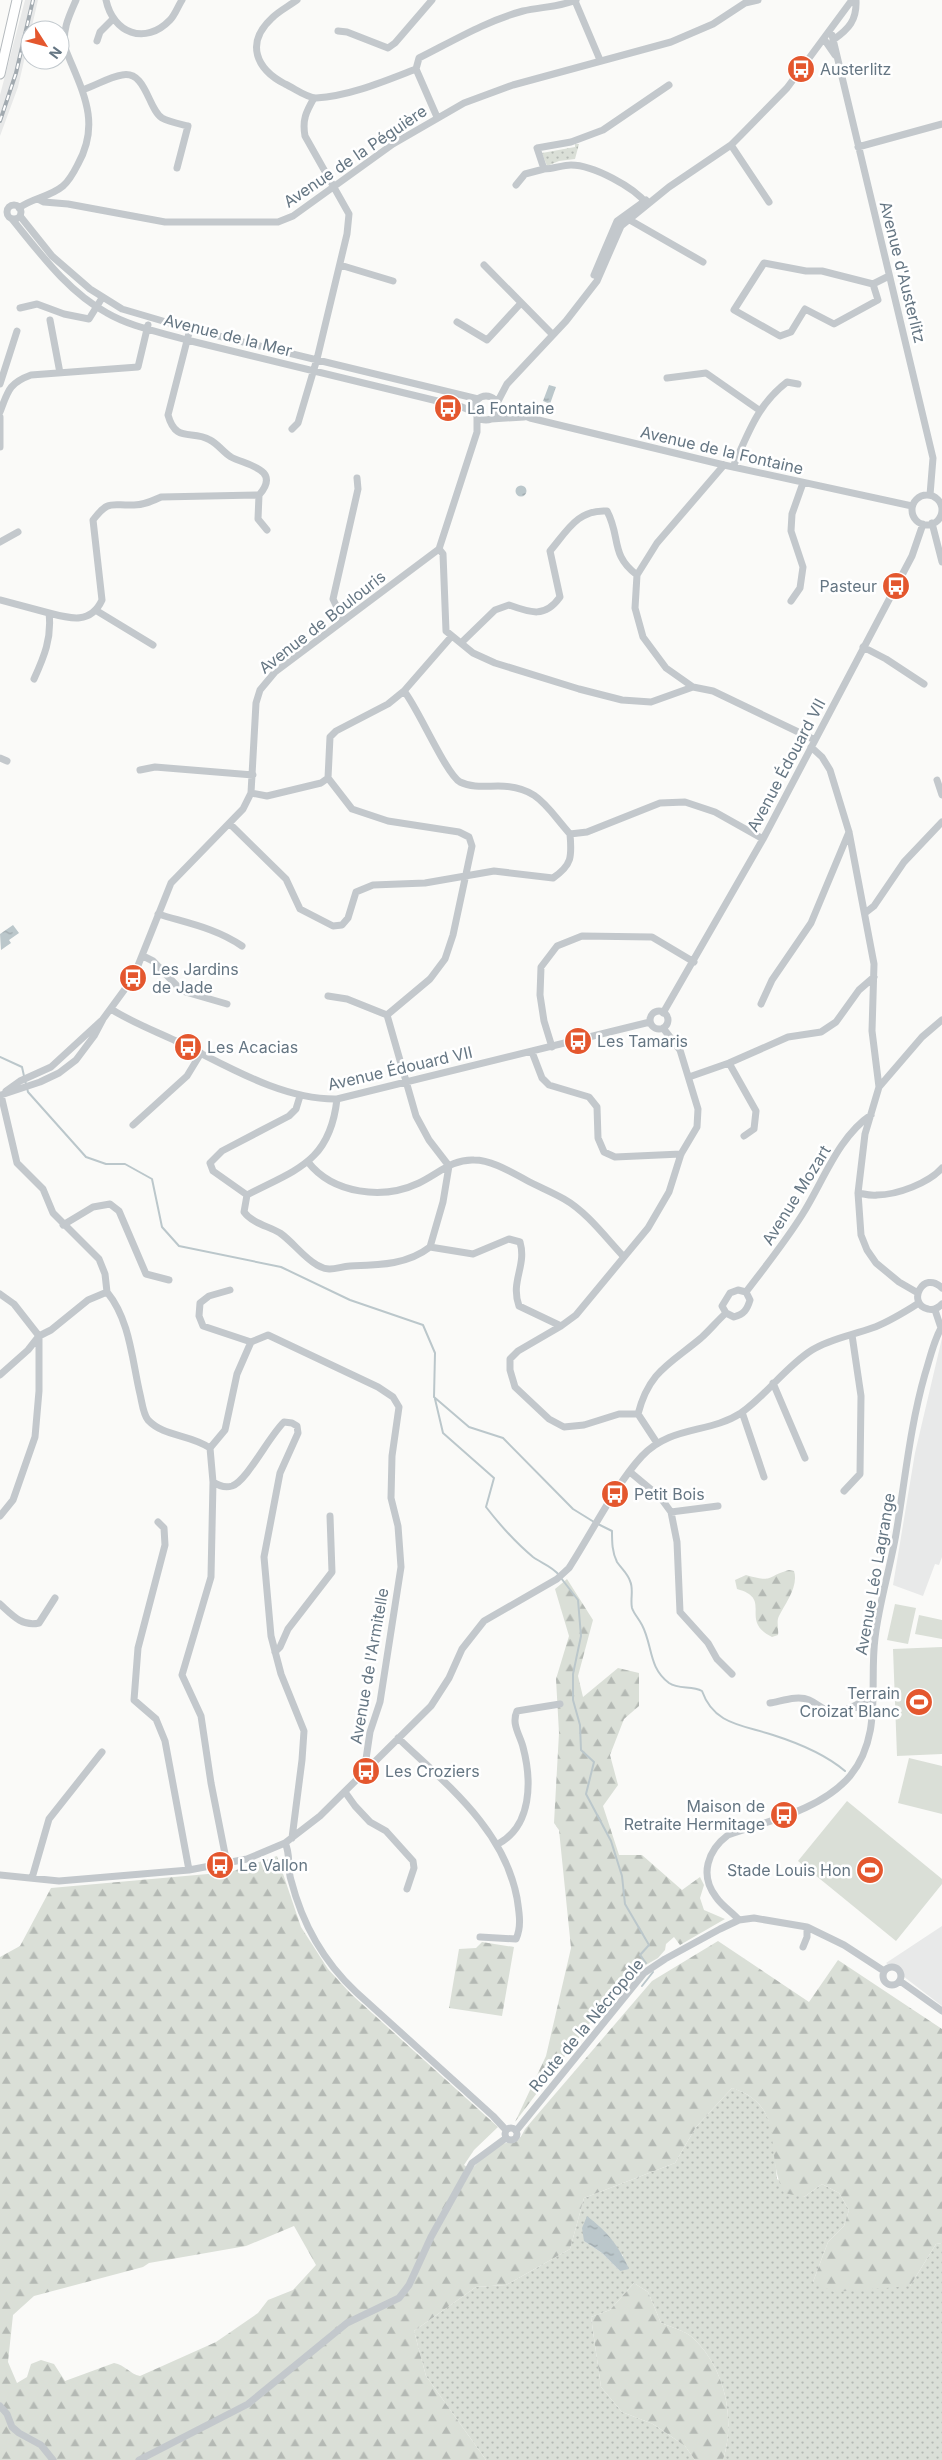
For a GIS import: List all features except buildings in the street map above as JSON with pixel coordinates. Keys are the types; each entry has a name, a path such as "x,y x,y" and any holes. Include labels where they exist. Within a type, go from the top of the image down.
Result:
{"main road":[{"path":"0,74 17,0"}],"street":[{"path":"19,208 58,189 72,176 81,159 89,133 88,110 65,48 64,40 66,24 76,0"},
{"path":"106,0 113,19 118,26 128,31 147,32 159,29 171,19 182,0"},
{"path":"297,0 272,17 257,39 257,54 261,66 272,77 314,98 372,86 416,69"},
{"path":"338,31 347,32 388,48 395,43 432,0"},
{"path":"438,117 416,69 418,58 471,30 524,11 575,0 600,60"},
{"name":"Avenue de la Péguière","path":"38,199 44,202 68,204 165,222 278,222 293,216 392,144 464,103 513,85 679,39 713,24 745,2 758,0"},
{"path":"588,292 617,222 731,145 787,88 851,1"},
{"path":"833,40 848,29 856,15 851,1"},
{"path":"97,41 100,32 113,19"},
{"name":"Avenue d'Austerlitz","path":"829,32 833,40 933,458 930,495"},
{"name":"Avenue d'Austerlitz","path":"824,39 837,58"},
{"path":"82,90 123,74 135,78 147,91 158,114 163,119 188,126 177,168"},
{"path":"544,169 537,148 571,142 603,130 669,85"},
{"path":"292,429 298,423 314,371 340,266 349,214 306,136 303,123 305,112 314,98"},
{"path":"858,146 942,124"},
{"path":"731,145 769,202"},
{"path":"516,185 525,174 570,165 587,168 628,188 645,203"},
{"path":"58,189 61,197 68,204"},
{"path":"645,203 619,229 597,281 588,292 507,384 489,396 478,399 474,404 477,432 439,548 443,554 446,631 473,653 495,663 622,700 651,702 693,687"},
{"path":"0,208 13,205 19,208"},
{"path":"10,207 7,210 10,218"},
{"path":"0,216 10,218 20,216 19,208"},
{"name":"Avenue de la Mer","path":"20,216 52,256 102,298 122,309 190,330 317,358 478,399"},
{"name":"Avenue de la Mer","path":"10,218 67,281 97,307 109,314 146,329 462,407 475,414"},
{"path":"628,219 703,262"},
{"path":"873,284 878,300 843,320 834,324 805,309 791,332 780,336 734,310 764,263 806,271 822,271 873,284 889,276"},
{"path":"484,265 552,334"},
{"path":"340,266 393,281"},
{"path":"20,308 37,304 64,314 89,319 102,298"},
{"path":"457,322 487,340 521,303"},
{"path":"0,412 10,387 18,380 31,375 138,367 150,319"},
{"path":"50,320 60,373"},
{"path":"190,330 168,415 171,425 184,435 212,440 232,458 261,469 265,476 266,484 259,495 258,519 267,530"},
{"path":"0,384 17,332"},
{"path":"668,378 706,373 758,410"},
{"path":"733,467 758,410 786,382 798,384"},
{"path":"477,432 497,413 497,404 507,384"},
{"path":"489,396 497,404"},
{"name":"Avenue de la Fontaine","path":"497,404 527,417 724,465 912,506"},
{"path":"475,414 489,420"},
{"path":"0,417 0,446"},
{"name":"Avenue de la Fontaine","path":"489,420 527,417"},
{"path":"724,465 657,543 637,575 635,608 643,637 666,668 693,687 713,692 813,743 830,770 849,832 872,950 874,977 872,1031 880,1086"},
{"path":"343,620 333,599 358,490 357,478"},
{"path":"790,602 800,588 803,568 790,532 792,514 803,482"},
{"path":"0,600 69,618 86,617 97,611 102,600 102,592 94,544 93,520 104,507 112,502 134,505 148,503 161,496 259,495"},
{"path":"930,495 941,501 940,516 932,524 923,524 914,518 912,506 917,498 930,495"},
{"path":"461,643 496,610 509,604 542,612 552,608 560,597 550,550 582,514 597,510 607,511 614,524 616,547 622,560 625,566 637,575"},
{"name":"Avenue Édouard VII","path":"111,1009 253,1078 300,1096 319,1100 337,1100 650,1022 653,1014 663,1013 763,839 912,556 923,524"},
{"path":"932,524 942,562"},
{"path":"0,542 18,532"},
{"name":"Avenue de Boulouris","path":"1,1095 31,1086 59,1073 76,1060 133,978 171,883 243,809 251,793 256,703 260,690 275,672 439,548"},
{"path":"97,611 153,645"},
{"path":"34,679 49,643 51,627 49,614"},
{"path":"387,1015 430,979 445,959 453,935 472,846 469,837 459,832 388,822 352,809 328,778 330,737 336,731 388,704 404,691 451,637"},
{"path":"863,647 886,659 924,684"},
{"path":"230,824 286,879 300,909 333,926 342,925 348,918 356,892 373,885 425,883 467,874 502,871 553,878 565,870 572,855 570,834 534,794 522,787 476,786 459,782 444,761 404,691"},
{"path":"140,770 155,767 252,775"},
{"path":"251,793 267,796 321,782 328,778"},
{"path":"937,780 942,795"},
{"path":"570,834 587,832 660,803 685,802 715,812 763,839"},
{"path":"865,913 874,906 904,862 942,822"},
{"path":"761,1004 772,980 811,923 849,832"},
{"path":"158,914 192,926 215,930 242,946"},
{"path":"552,1047 544,1021 540,996 541,968 557,946 582,936 652,937 694,962"},
{"path":"143,956 153,961 182,991 227,1004"},
{"path":"690,1077 729,1063 763,1046 788,1037 821,1032 836,1022 860,990 874,977"},
{"path":"247,1195 244,1212 249,1219 281,1234 318,1266 331,1271 348,1266 375,1267 400,1261 419,1256 430,1247 443,1202 450,1166 429,1140 416,1116 393,1029 387,1015 347,999 328,996"},
{"path":"663,1013 668,1022 663,1028"},
{"name":"Avenue de Boulouris","path":"1,1095 20,1081 51,1067 103,1019"},
{"path":"918,1293 887,1273 867,1250 861,1236 858,1192 865,1134 880,1086 922,1037 942,1020"},
{"path":"650,1022 655,1028 663,1028"},
{"path":"638,1414 619,1414 584,1425 564,1427 542,1412 515,1386 510,1370 510,1359 518,1350 561,1326 576,1315 648,1228 669,1192 681,1154 698,1127 698,1109 690,1077 680,1050 663,1028"},
{"path":"532,1052 542,1078 549,1085 589,1097 597,1107 598,1138 604,1152 615,1156 681,1154"},
{"path":"133,1125 187,1076 201,1053"},
{"path":"729,1063 747,1099 756,1112 754,1129 744,1136"},
{"path":"1,1095 17,1164 43,1189 53,1213 99,1259 105,1274 107,1292 115,1302 125,1324 146,1418 159,1430 184,1436 201,1442 210,1448"},
{"path":"247,1195 213,1171 210,1163 222,1151 289,1116 296,1109 300,1096"},
{"path":"247,1195 308,1162 322,1150 331,1132 337,1100"},
{"name":"Avenue Mozart","path":"726,1313 734,1317 742,1314 748,1308 750,1300 746,1292 802,1215 833,1160 860,1123 871,1115"},
{"path":"308,1162 326,1180 342,1188 398,1191 419,1183 456,1161 476,1160 498,1166 565,1200 592,1223 624,1257"},
{"path":"858,1192 877,1196 897,1192 918,1183 942,1168"},
{"path":"64,1225 93,1207 110,1204 119,1211 146,1274 169,1280"},
{"path":"430,1247 473,1254 509,1239 520,1242 523,1252 515,1294 519,1306 561,1326"},
{"path":"942,1288 936,1283 928,1283 922,1286 918,1293 919,1303 926,1309 935,1310 942,1304"},
{"path":"227,1864 211,1783 201,1716 182,1675 211,1577 213,1482 210,1448 225,1430 238,1374 251,1342 203,1326 199,1316 200,1303 210,1296 230,1290"},
{"path":"657,1444 638,1414 643,1394 664,1367 702,1337 726,1313 722,1306 730,1293 738,1290 746,1292"},
{"path":"0,1375 28,1350 39,1336 51,1330 88,1300 107,1292"},
{"path":"0,1294 14,1304 39,1336 39,1391 35,1437 13,1500 0,1516"},
{"path":"0,1875 59,1881 189,1870 227,1864 264,1852 292,1838 320,1816 345,1792 440,1694 462,1648 484,1621 558,1579 569,1568 630,1472 642,1457 657,1444 676,1433 725,1421 742,1412 798,1359 814,1348 875,1327 919,1303"},
{"name":"Avenue Léo Lagrange","path":"739,1920 715,1896 709,1884 707,1864 711,1852 728,1835 800,1808 825,1796 845,1781 859,1763 870,1736 874,1711 875,1636 892,1560 912,1431 935,1339 942,1328 935,1310"},
{"name":"Avenue de l'Armitelle","path":"251,1342 268,1335 378,1387 393,1397 399,1407 392,1456 391,1498 398,1526 401,1567 380,1702 370,1732 366,1759 370,1766"},
{"path":"844,1491 860,1474 861,1396 852,1335"},
{"path":"773,1383 805,1458"},
{"path":"742,1412 764,1477"},
{"path":"213,1482 220,1486 230,1486 240,1481 276,1430 284,1422 297,1426 298,1433 280,1473 264,1557 271,1636 304,1732 292,1838"},
{"path":"630,1472 660,1497 671,1512 677,1542 680,1612 708,1643 717,1659 732,1674"},
{"path":"671,1512 718,1506"},
{"path":"275,1652 280,1647 288,1629 332,1572 330,1516"},
{"path":"158,1522 164,1528 165,1545 138,1648 134,1700 156,1719 164,1741 189,1870"},
{"path":"0,1604 19,1621 32,1625 39,1623 55,1598"},
{"path":"770,1703 802,1698 829,1712 839,1712 855,1707 864,1699 874,1697"},
{"path":"498,1844 508,1839 516,1830 523,1818 528,1800 528,1774 521,1738 515,1728 517,1711 560,1704"},
{"path":"855,1707 874,1711"},
{"path":"398,1738 484,1823 498,1844 513,1877 520,1917 519,1932 516,1939 480,1937"},
{"path":"32,1878 49,1819 102,1752"},
{"path":"345,1792 370,1822 386,1831 413,1860 414,1868 407,1889"},
{"path":"139,2460 248,2404 347,2323 399,2298 409,2285 431,2237 472,2163 506,2134 494,2116 356,1992 335,1970 304,1919 290,1877 285,1842"},
{"path":"739,1920 768,1919 807,1927 844,1945 884,1971"},
{"name":"Route de la Nécropole","path":"506,2134 513,2128 516,2131 644,1973 665,1958 739,1920"},
{"path":"803,1947 807,1937 807,1927"},
{"path":"892,1966 897,1968 902,1974 900,1982 895,1985 888,1985 884,1980 884,1971 892,1966"},
{"path":"900,1982 942,2011"},
{"path":"0,2406 7,2414 12,2427 41,2445 53,2460"}],"shaded area":[{"path":"25,0 38,0 33,20 20,20 20,70 22,70 18,87 0,136 0,95"},
{"path":"942,1338 942,1557 939,1565 935,1564 923,1596 893,1585 915,1453"},
{"path":"942,1926 942,2006 886,1963"}],"green space":[{"path":"575,144 579,144 575,159 559,161 547,166 542,153 575,147"},
{"path":"789,1570 794,1571 795,1583 791,1595 778,1618 778,1635 772,1637 757,1624 753,1598 748,1593 737,1589 735,1580 746,1575 766,1579"},
{"path":"567,1579 593,1620 578,1676 583,1697 618,1668 639,1673 639,1706 624,1719 610,1755 618,1785 603,1806 619,1855 642,1855 682,1890 700,1877 704,1885 700,1898 704,1910 725,1919 680,1945 674,1937 666,1944 665,1950 658,1958 637,1970 604,2016 599,2011 515,2122 546,2056 571,1948 559,1830 554,1823 559,1733 556,1679 569,1636 555,1589"},
{"path":"895,1604 916,1608 908,1644 887,1640"},
{"path":"919,1615 942,1620 942,1639 915,1634"},
{"name":"Terrain Croizat Blanc","path":"942,1647 942,1754 897,1756 893,1649"},
{"path":"909,1758 942,1766 942,1814 898,1803"},
{"name":"Stade Louis Hon","path":"847,1801 942,1879 942,1884 896,1941 798,1861"},
{"path":"277,1856 301,1927 328,1969 351,1994 498,2127 474,2150 464,2165 471,2170 483,2157 498,2146 519,2139 525,2129 652,1981 718,1941 809,2002 838,1960 942,2029 942,2243 936,2244 910,2286 834,2292 813,2282 828,2242 844,2226 849,2210 839,2193 822,2184 804,2197 784,2193 778,2177 768,2118 761,2106 749,2096 732,2088 696,2127 675,2163 584,2198 570,2249 506,2285 476,2287 414,2331 426,2376 486,2460 0,2460 0,1957 20,1946 51,1888 230,1872","holes":["294,2226 316,2265 293,2290 268,2300 258,2313 216,2342 140,2376 114,2363 65,2381 54,2364 41,2360 31,2364 27,2377 17,2383 8,2362 13,2315 34,2296 143,2267 149,2263 246,2246"]},
{"path":"482,1942 514,1947 502,2016 449,2008 459,1949 476,1948"},
{"path":"732,2088 747,2094 765,2112 770,2124 775,2150 777,2179 804,2197 822,2184 839,2193 849,2210 844,2226 828,2242 813,2282 910,2286 936,2244 942,2243 942,2460 723,2460 727,2444 728,2411 720,2379 713,2364 693,2338 682,2331 661,2323 648,2292 634,2283 610,2310 591,2317 601,2387 622,2412 653,2424 685,2446 695,2460 486,2460 426,2376 414,2331 476,2287 506,2285 570,2249 584,2198 675,2163 696,2127","holes":["584,2241 623,2255 620,2271 602,2253"]},
{"path":"634,2283 648,2292 661,2323 682,2331 693,2338 713,2364 720,2379 728,2411 727,2444 723,2460 695,2460 685,2446 653,2424 622,2412 601,2387 591,2317 610,2310"}],"water":[{"path":"549,385 556,387 550,404 543,401"},
{"path":"521,485 527,491 521,497 515,491"},
{"path":"13,925 19,933 9,940 11,943 1,950 0,934"},
{"path":"587,2216 601,2227 612,2240 629,2269 620,2271 602,2253 584,2241 582,2228"}],"waterway":[{"path":"0,1057 22,1067 24,1076"},
{"path":"25,1080 28,1092 86,1157 106,1164 125,1164 152,1179 162,1227 179,1246 281,1267 350,1300 423,1325 435,1353 434,1397 469,1427 503,1438 573,1509 594,1522"},
{"path":"435,1399 443,1433 494,1478 486,1507 520,1546 559,1575"},
{"path":"598,1524 612,1531 615,1558 628,1576 631,1584 632,1608 642,1625 654,1663 662,1677 673,1685 702,1691 714,1711 731,1722 801,1745 829,1759 845,1771"},
{"path":"561,1578 578,1600 581,1636 573,1674 573,1700 580,1725 581,1750 594,1762 586,1794 611,1841 622,1876 625,1904 649,1945 640,1955 646,1963"},
{"path":"642,1986 653,1972"}],"railway":[{"path":"0,121 16,73 33,0"}],"place":[{"name":"Austerlitz","path":"801,69"},
{"name":"La Fontaine","path":"448,408"},
{"name":"Pasteur","path":"896,586"},
{"name":"Les Jardins de Jade","path":"133,978"},
{"name":"Les Tamaris","path":"578,1041"},
{"name":"Les Acacias","path":"188,1047"},
{"name":"Petit Bois","path":"615,1494"},
{"name":"Terrain Croizat Blanc","path":"919,1702"},
{"name":"Les Croziers","path":"366,1771"},
{"name":"Maison de Retraite Hermitage","path":"784,1815"},
{"name":"Le Vallon","path":"220,1865"},
{"name":"Stade Louis Hon","path":"870,1870"}]}
